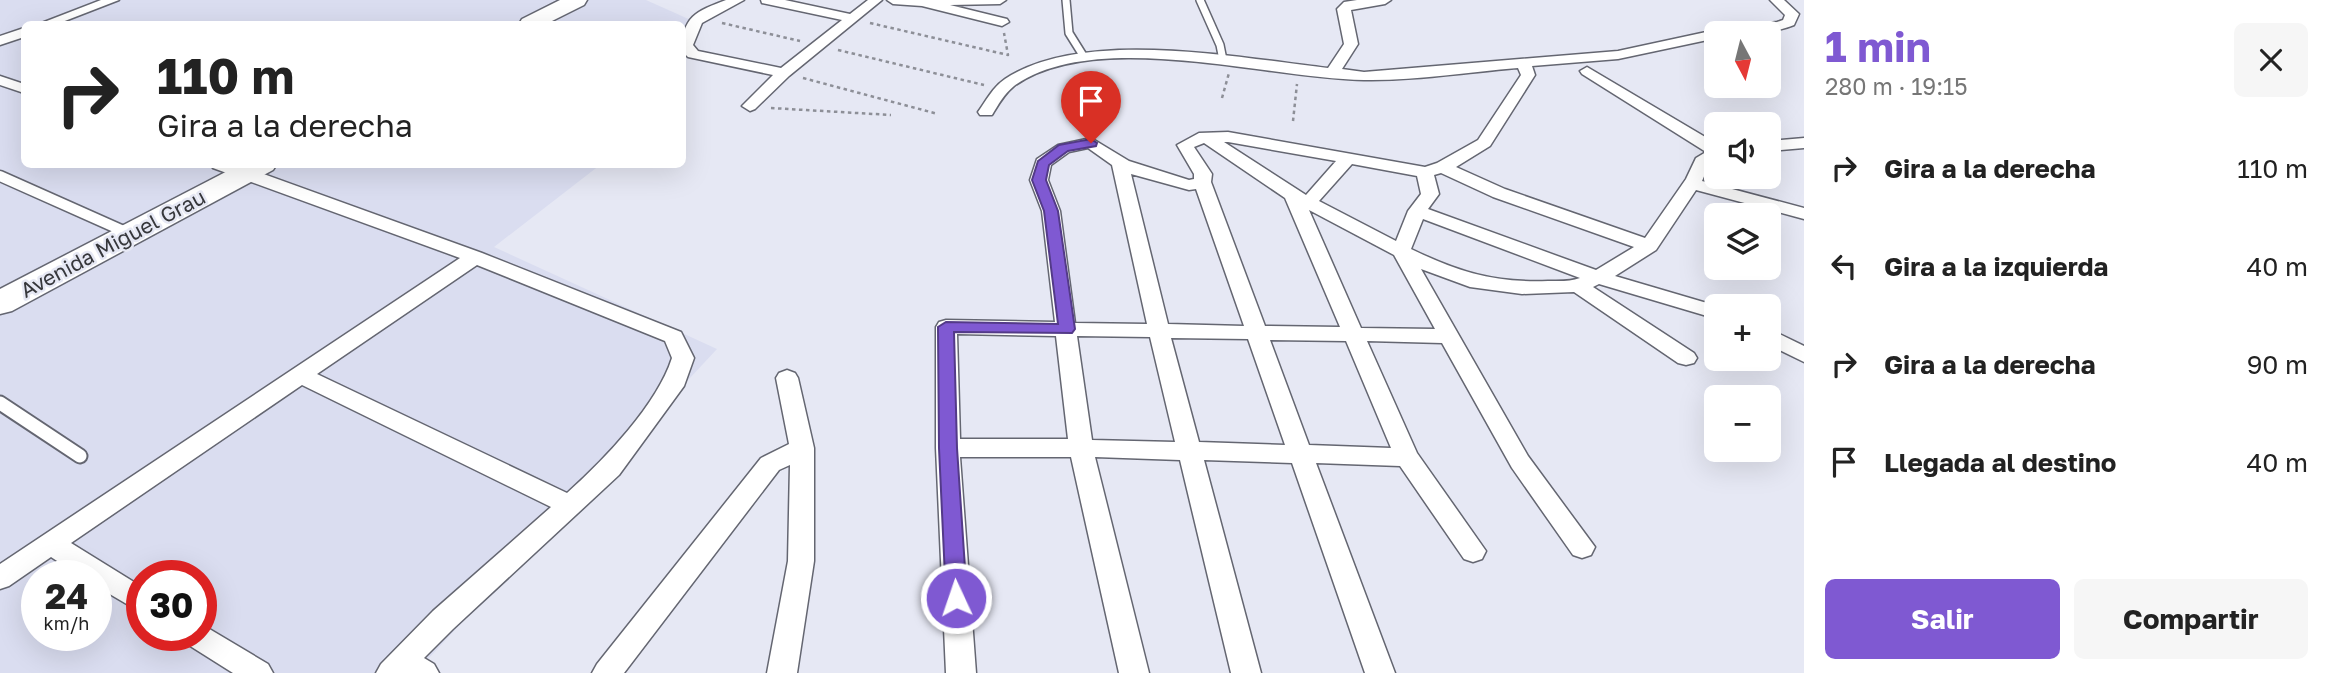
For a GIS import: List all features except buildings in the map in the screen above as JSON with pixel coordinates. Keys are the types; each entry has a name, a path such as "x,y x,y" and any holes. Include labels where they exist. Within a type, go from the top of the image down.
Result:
{"main road":[{"path":"536,21 576,0"},
{"name":"Avenida Miguel Grau","path":"0,303 130,235 243,168"}],"street":[{"path":"54,21 113,0"},
{"path":"736,0 696,17 688,30 686,46 693,54 784,73"},
{"path":"767,0 854,19"},
{"path":"750,106 784,73 876,0"},
{"path":"892,0 1000,0"},
{"path":"1331,74 1350,52 1353,36 1344,9 1349,5 1385,0"},
{"path":"1776,0 1792,14 1789,22 1782,25"},
{"path":"922,2 1002,22"},
{"path":"0,41 21,33"},
{"path":"986,112 1002,89 1012,81 1055,62 1084,57 1129,55 1228,60 1364,76 1524,65 1618,55 1704,37"},
{"path":"1434,170 1484,143 1528,75 1524,65"},
{"path":"1587,71 1704,144"},
{"path":"0,80 21,88"},
{"path":"1380,673 1202,182 1203,174 1185,145 1205,136 1434,170 1649,246"},
{"path":"1205,136 1301,199 1438,270 1470,281 1522,288 1578,286 1649,246 1692,184 1704,161"},
{"path":"1134,673 1081,449 1051,211 1039,180 1043,163 1064,148 1087,143 1096,144 1120,163 1166,180 1189,185 1202,182"},
{"path":"1781,145 1804,143"},
{"path":"1301,199 1348,159"},
{"path":"1120,163 1159,332 1246,673"},
{"path":"243,168 674,337 684,358 676,382 610,469 443,620 406,669"},
{"path":"1401,250 1417,211 1430,194 1434,170"},
{"path":"1692,184 1804,214"},
{"path":"1301,199 1354,335 1407,457 1473,551"},
{"path":"1417,211 1597,277 1704,309"},
{"path":"1401,250 1520,462 1581,547"},
{"path":"0,578 475,257"},
{"path":"1578,286 1686,358"},
{"path":"961,673 948,448 946,327 1258,335 1449,336"},
{"path":"1781,343 1804,355"},
{"path":"300,375 569,505"},
{"path":"782,673 801,561 802,448 787,378"},
{"path":"607,673 770,464 802,448"},
{"path":"948,448 1407,457"},
{"path":"51,544 126,591"},
{"path":"217,647 258,673"}],"lane":[{"path":"1066,0 1069,33 1084,57"},
{"path":"1200,0 1228,60"},
{"path":"0,176 130,235"},
{"path":"0,403 80,456"}],"path":[{"path":"696,17 1002,89"},
{"path":"854,19 1008,55 1002,22"},
{"path":"1222,97 1228,60"},
{"path":"1293,121 1299,68"},
{"path":"784,73 938,114"},
{"path":"750,106 891,115"}],"shaded area":[{"path":"0,0 646,0 702,25 686,34 686,21 21,21 21,168 596,168 494,247 717,349 415,673 0,673"}],"route":[{"path":"956,598 948,448 946,327 1067,329 1051,211 1039,180 1043,163 1064,148 1091,143"}]}
